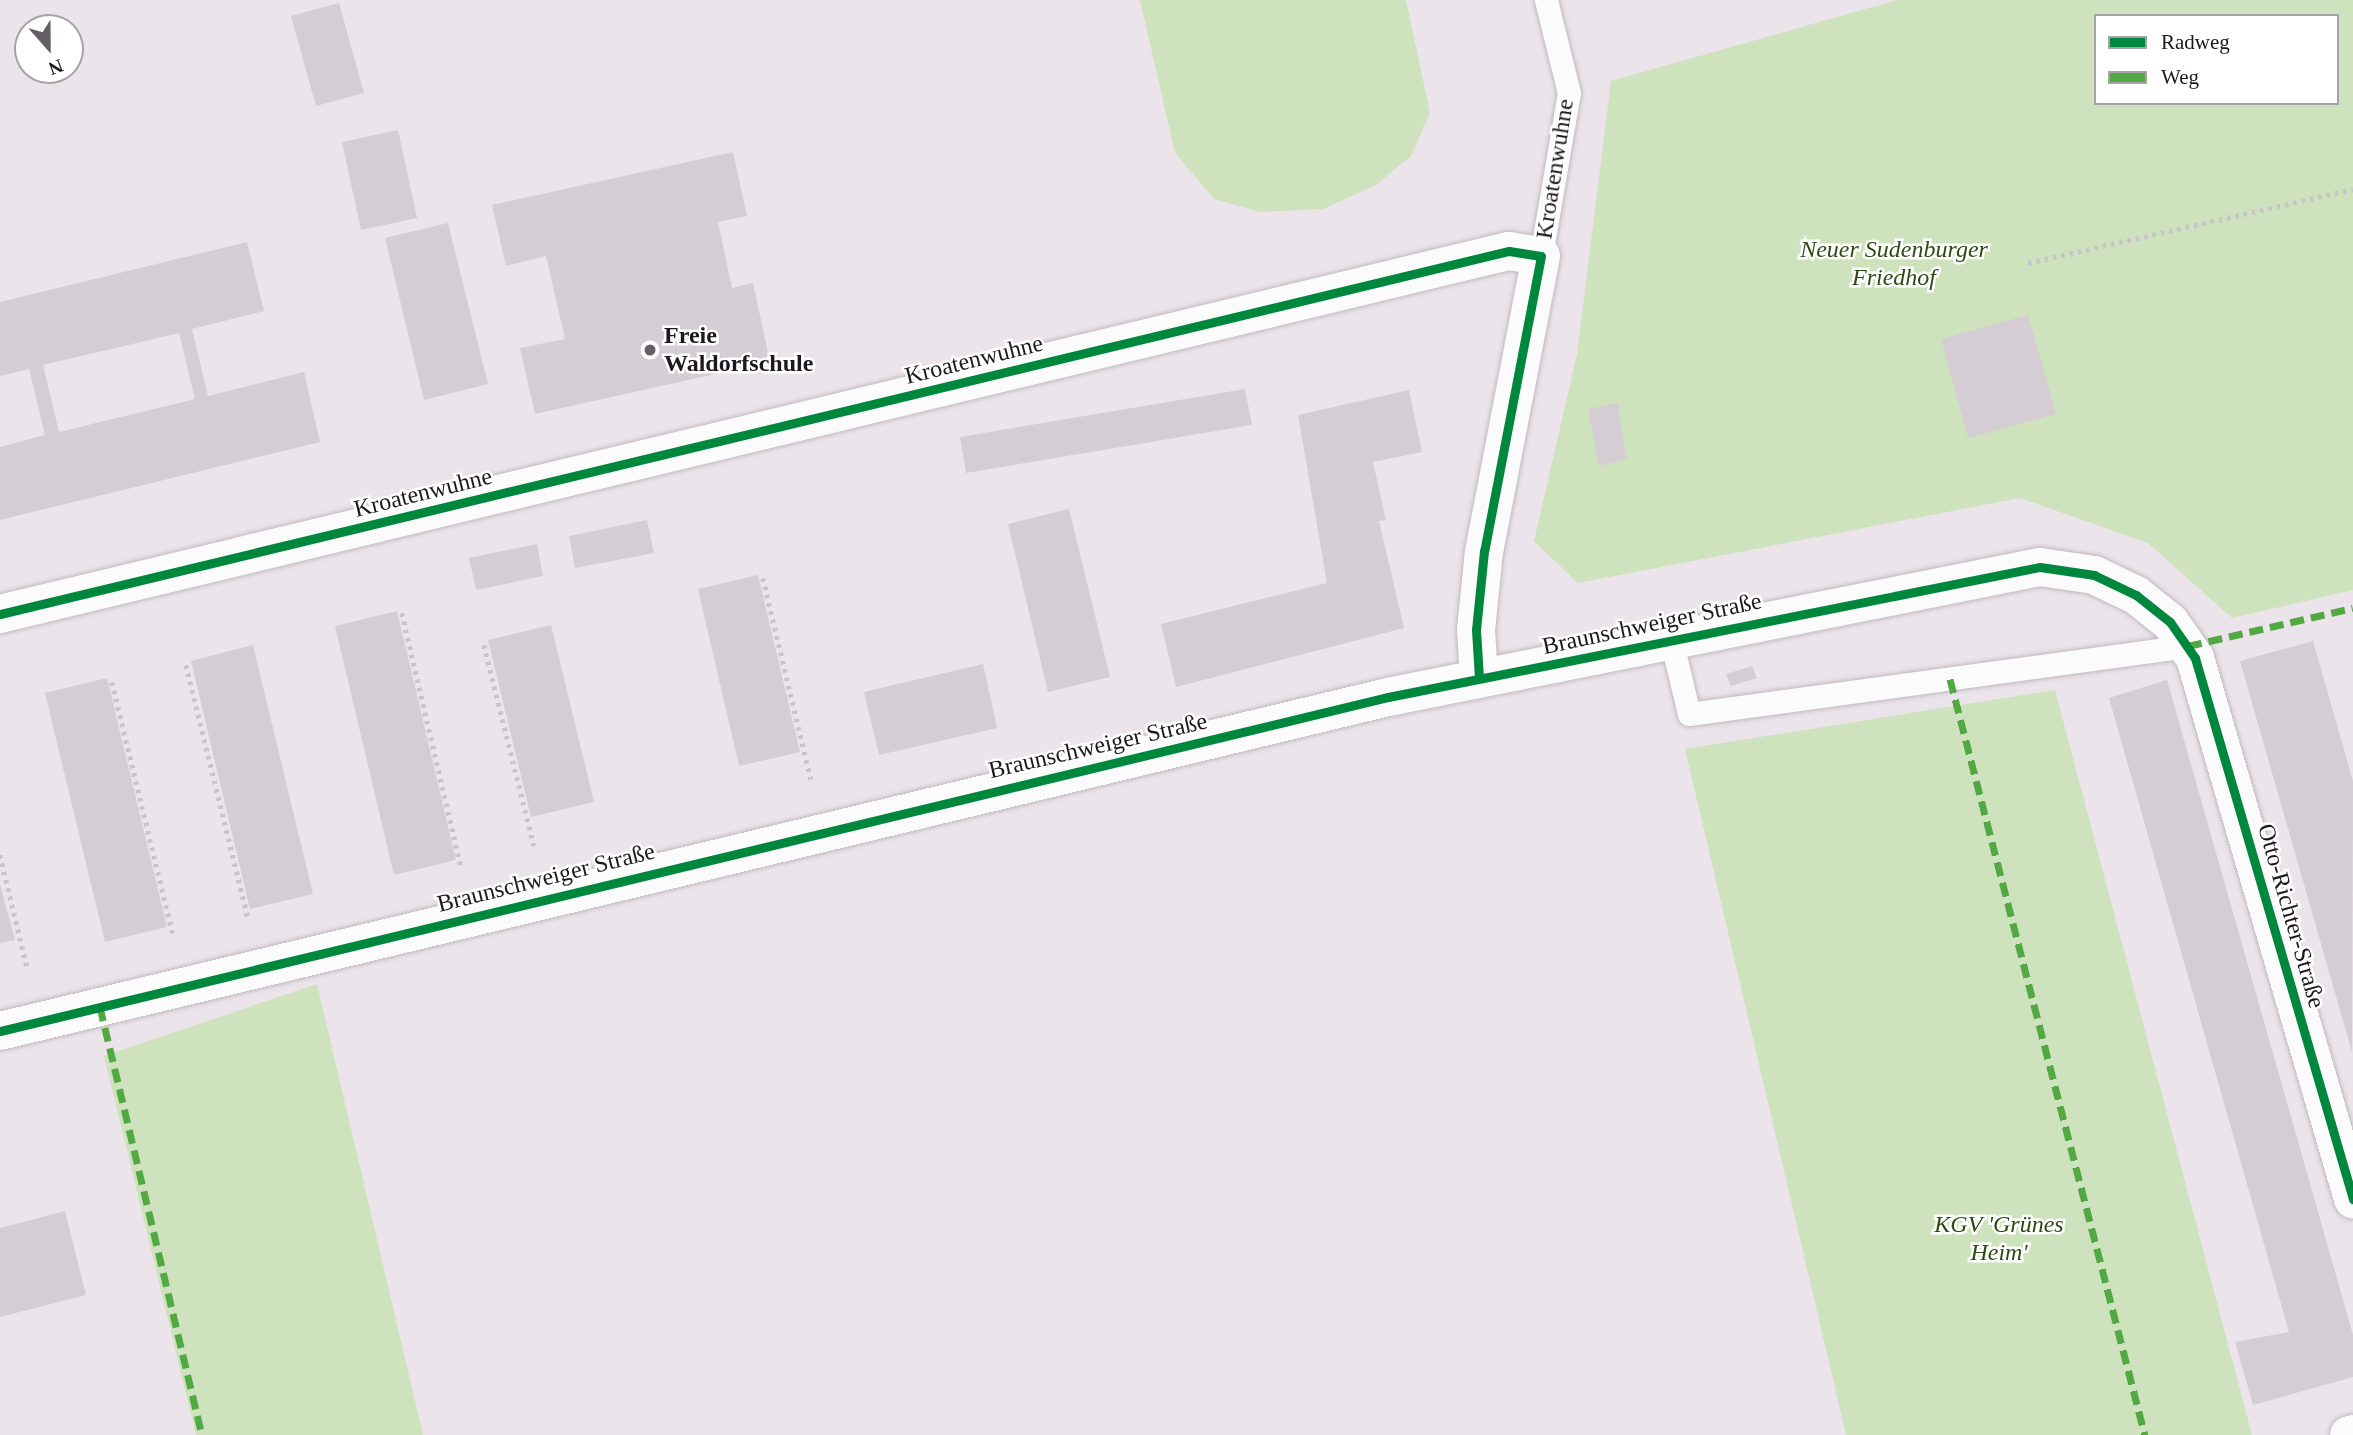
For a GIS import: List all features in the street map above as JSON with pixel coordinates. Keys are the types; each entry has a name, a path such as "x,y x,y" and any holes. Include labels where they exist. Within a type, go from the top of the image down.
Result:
{"street":[{"name":"Kroatenwuhne","path":"0,614 1508,251 1541,256 1484,551 1476,630 1479,678"},
{"name":"Braunschweiger Straße","path":"0,1031 1479,678 2040,567 2094,575 2123,587 2160,613 2188,646"},
{"name":"Otto-Richter-Straße","path":"2188,646 2211,706 2353,1199"}],"lane":[{"name":"Kroatenwuhne","path":"1541,256 1569,93 1546,0"},
{"path":"1671,639 1689,714 2188,646"}],"path":[{"path":"2028,263 2353,189"},
{"path":"763,578 791,706 811,779"},
{"path":"402,613 461,866"},
{"path":"484,645 497,687 534,846"},
{"path":"186,665 198,703 248,917"},
{"path":"112,682 120,725 173,934"},
{"path":"0,855 6,894 27,967"}],"green space":[{"path":"1140,0 1406,0 1430,113 1411,156 1376,185 1323,209 1260,212 1214,199 1175,153"},
{"name":"Neuer Sudenburger Friedhof","path":"1897,0 2353,0 2353,590 2232,618 2148,543 2020,498 1578,583 1534,541 1577,354 1611,81"},
{"name":"KGV 'Grünes Heim'","path":"2055,690 2252,1435 1846,1435 1685,749"},
{"path":"317,984 423,1435 196,1435 104,1056"}],"building":[{"path":"339,3 364,93 316,106 291,16"},
{"path":"398,130 417,218 361,230 342,142"},
{"path":"733,152 747,216 718,222 732,288 753,283 770,362 535,414 520,348 565,339 546,256 506,266 492,205"},
{"path":"448,223 488,384 424,400 385,238"},
{"path":"247,242 264,311 192,329 208,396 304,372 320,442 0,520 0,447 45,435 29,369 0,376 0,302","holes":["179,333 195,399 59,432 43,365"]},
{"path":"2028,315 2056,414 1968,438 1941,339"},
{"path":"1245,389 1252,425 966,473 960,437"},
{"path":"1409,390 1422,452 1373,462 1386,520 1379,521 1404,628 1176,687 1161,624 1327,583 1298,415"},
{"path":"1618,403 1626,459 1599,466 1588,409"},
{"path":"1069,509 1110,677 1048,692 1008,524"},
{"path":"647,520 654,553 575,568 569,536"},
{"path":"537,544 543,576 476,590 469,558"},
{"path":"758,575 800,752 739,766 698,589"},
{"path":"397,611 456,860 394,875 335,626"},
{"path":"551,625 594,802 531,817 488,640"},
{"path":"2313,641 2353,781 2352,1052 2240,661"},
{"path":"253,645 313,894 250,909 191,661"},
{"path":"983,664 997,728 879,755 864,692"},
{"path":"1752,666 1757,678 1731,686 1726,674"},
{"path":"107,678 167,927 105,942 45,693"},
{"path":"2167,680 2353,1335 2353,1377 2253,1405 2235,1342 2289,1332 2109,698"},
{"path":"0,884 15,940 0,943"},
{"path":"65,1211 86,1295 0,1317 0,1228"}],"marked path":[{"path":"2188,646 2353,608"},
{"path":"1950,679 2145,1435"},
{"path":"100,1007 202,1435"}],"cycle path":[{"path":"0,614 1509,251 1541,256 1484,551 1476,630 1479,678"},
{"path":"0,1031 1388,697 2040,567 2094,575 2136,595 2170,622 2195,658 2353,1199"}],"place":[{"name":"Freie Waldorfschule","path":"650,350"}]}
